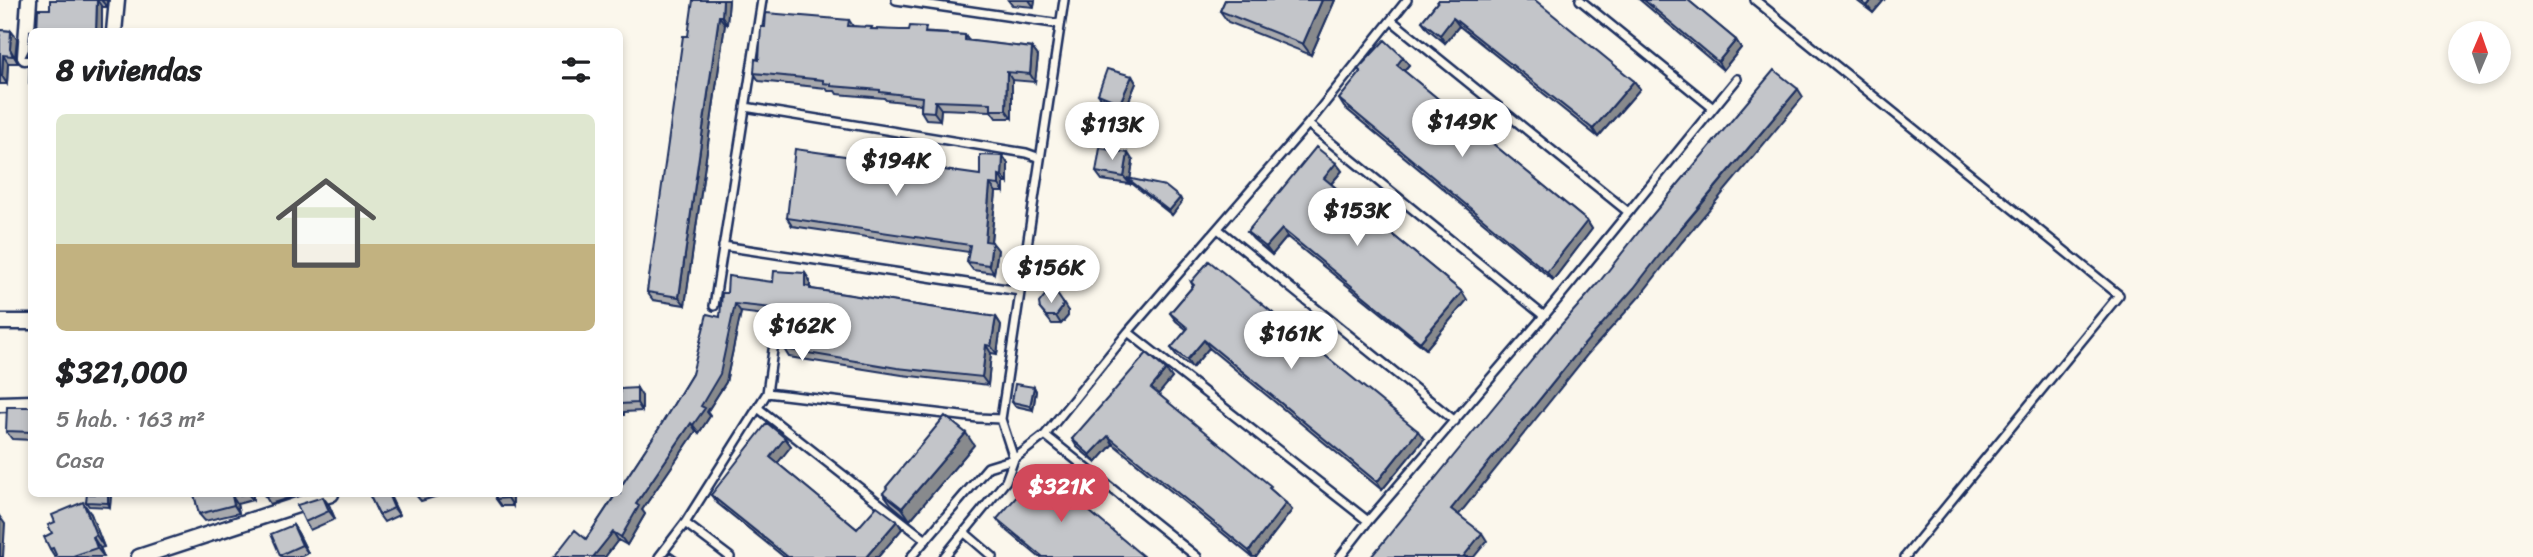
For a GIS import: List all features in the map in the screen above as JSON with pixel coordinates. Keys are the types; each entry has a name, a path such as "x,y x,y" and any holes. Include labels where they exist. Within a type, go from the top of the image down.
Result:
{"street":[{"path":"25,57 29,0"},
{"path":"114,28 117,0"},
{"path":"0,322 28,322"},
{"path":"0,404 28,403"},
{"path":"139,557 322,497"}],"lane":[{"path":"714,306 762,0"},
{"path":"896,0 1060,24"},
{"path":"944,557 1006,481 1014,458 1001,419 1064,0"},
{"path":"911,557 988,467 1014,458 1045,435 1128,332 1308,124 1407,0"},
{"path":"1580,0 1713,108"},
{"path":"1755,0 2119,295 1905,557"},
{"path":"1391,19 1627,211"},
{"path":"1340,557 1544,316 1737,79"},
{"path":"745,107 1026,153 1040,158"},
{"path":"1308,124 1544,316"},
{"path":"1218,229 1455,421"},
{"path":"723,246 1020,290"},
{"path":"1128,332 1368,521"},
{"path":"659,557 685,523 767,393 774,343"},
{"path":"767,393 1001,419"},
{"path":"758,408 926,540"},
{"path":"1045,435 1197,557"},
{"path":"685,523 730,557"},
{"path":"965,533 993,557"}],"building":[{"path":"50,0 97,0 96,28 37,28 38,9 50,9"},
{"path":"693,0 723,0 679,297 647,292 683,36 688,36"},
{"path":"1225,0 1322,0 1303,44 1220,11"},
{"path":"1439,0 1535,0 1634,81 1593,129 1453,18 1440,35 1422,21"},
{"path":"1644,0 1688,0 1736,40 1718,62"},
{"path":"1860,0 1872,0 1867,6"},
{"path":"766,13 849,20 848,26 872,27 871,29 909,30 910,26 926,27 925,33 965,35 965,40 1032,48 1030,74 1007,72 1006,110 991,110 991,103 935,101 934,112 921,111 922,97 831,86 823,83 823,80 754,73 755,59 759,60 761,27 765,27"},
{"path":"0,30 11,31 10,49 13,56 3,55 2,76 0,76"},
{"path":"1385,40 1403,57 1397,65 1587,221 1547,272 1339,99 1361,72 1358,69"},
{"path":"1107,69 1132,76 1120,103 1098,94"},
{"path":"1774,70 1798,89 1582,347 1451,509 1482,533 1463,557 1371,557 1554,333"},
{"path":"1316,147 1336,163 1324,178 1462,292 1420,342 1282,229 1266,247 1247,232"},
{"path":"1100,148 1128,153 1124,177 1096,172"},
{"path":"795,149 980,175 980,155 1003,156 999,185 990,184 985,241 992,242 989,265 967,262 970,245 787,218"},
{"path":"1127,178 1165,186 1180,198 1169,211"},
{"path":"1209,261 1418,431 1377,482 1204,340 1187,360 1171,348 1188,328 1170,313 1194,285 1191,282"},
{"path":"774,271 805,273 805,286 810,289 996,317 991,346 986,345 982,377 897,368 784,349 789,310 735,304 720,374 701,406 705,408 693,425 691,423 636,504 639,506 621,537 613,532 593,557 554,557 575,530 586,539 614,497 623,497 623,483 692,374 707,314 720,317 722,293 727,293 728,276 773,282"},
{"path":"1046,294 1057,294 1063,303 1056,316 1046,316 1040,309 1039,303"},
{"path":"1147,353 1166,370 1151,388 1271,486 1269,488 1286,503 1249,551 1108,436 1090,455 1072,439"},
{"path":"1015,384 1034,387 1030,406 1012,402"},
{"path":"637,388 637,403 623,404 623,389"},
{"path":"7,407 28,407 28,432 6,431"},
{"path":"945,416 966,433 902,508 883,493"},
{"path":"767,423 785,438 770,457 857,529 877,506 897,521 866,557 788,557 711,495"},
{"path":"1040,470 1144,557 1043,557 997,519"},
{"path":"87,497 108,497 108,503 86,502"},
{"path":"195,497 232,497 234,505 199,514"},
{"path":"323,497 329,511 305,522 297,505"},
{"path":"370,497 389,497 394,508 379,515"},
{"path":"83,502 96,535 93,537 97,548 70,557 57,557 44,537 52,533 48,525 55,522 52,515"},
{"path":"293,525 302,545 280,555 271,534"}]}
